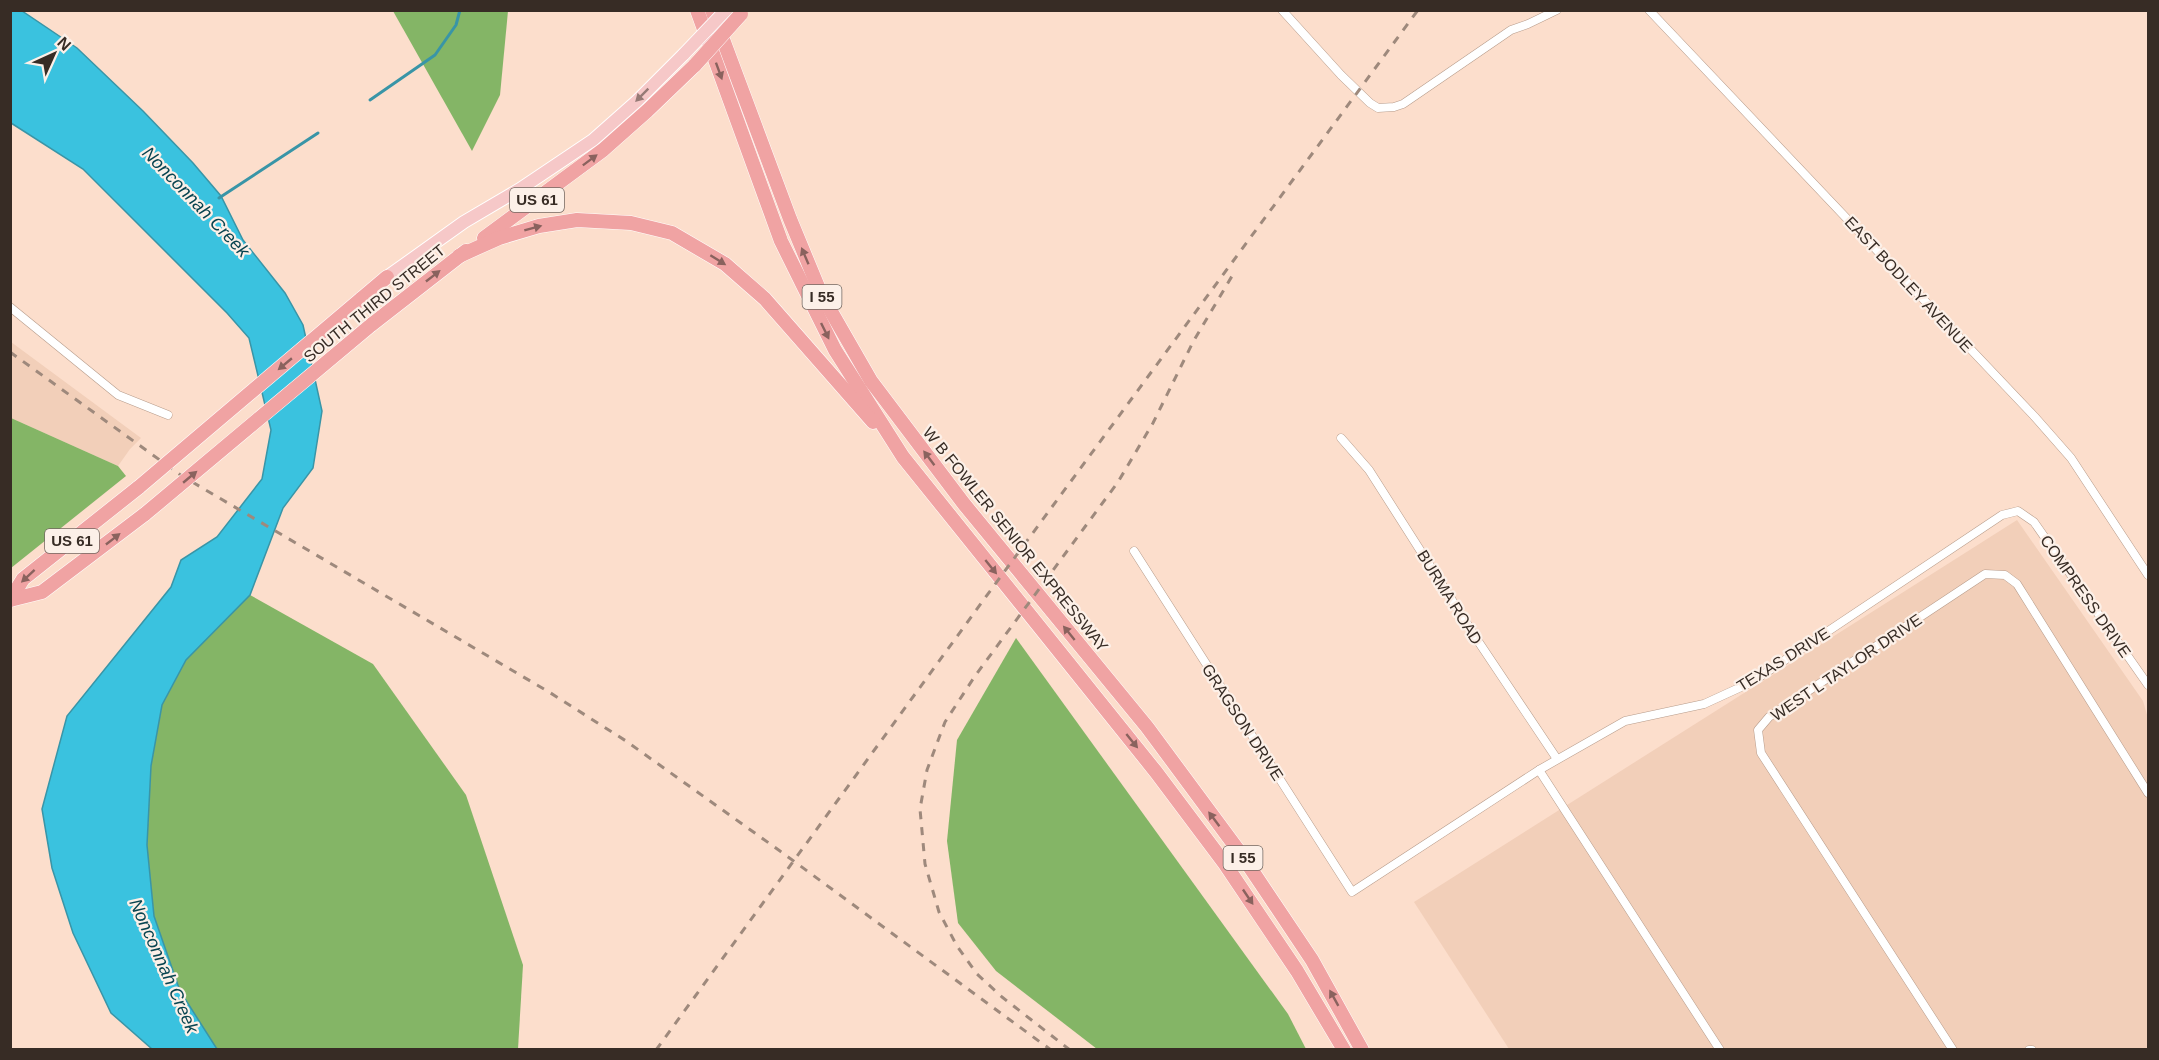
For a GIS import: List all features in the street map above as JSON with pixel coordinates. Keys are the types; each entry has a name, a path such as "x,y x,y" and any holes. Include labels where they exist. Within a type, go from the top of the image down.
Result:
{"highway":[{"name":"I 55","path":"697,10 781,241 835,350 903,457 1136,746 1206,837 1273,934 1344,1050"},
{"name":"W B FOWLER SENIOR EXPRESSWAY","path":"712,10 790,219 821,294 871,381 964,504 1147,727 1241,854 1312,960 1362,1050"},
{"name":"SOUTH THIRD STREET","path":"387,277 139,487 23,579 10,600 42,592 145,514 371,325 459,256 603,150 695,65 742,12"},
{"path":"459,256 509,235 539,226 576,220 631,223 672,233 725,264 765,299 903,457"}],"main road":[{"name":"SOUTH THIRD STREET","path":"387,277 464,222 520,189 593,140 637,101 726,10"}],"street":[{"path":"1282,10 1341,75 1378,108 1403,104 1511,30 1557,10"},
{"name":"EAST BODLEY AVENUE","path":"1649,10 2034,416 2071,458 2148,575"},
{"path":"10,308 118,395 168,415"},
{"name":"BURMA ROAD","path":"1341,438 1369,470 1478,641 1557,759"},
{"name":"TEXAS DRIVE","path":"1352,892 1539,770 1625,721 1704,704 1752,682 2002,515 2018,511"},
{"name":"COMPRESS DRIVE","path":"2018,511 2034,522 2148,685"},
{"name":"GRAGSON DRIVE","path":"1134,551 1352,892"},
{"name":"WEST L TAYLOR DRIVE","path":"1953,1050 1761,753 1758,730 1769,717 1985,574 2005,574 2017,584 2148,793"},
{"path":"1539,770 1720,1050"}],"shaded area":[{"path":"11,342 141,438 118,466 11,418"},
{"path":"2017,520 2143,701 2148,718 2148,1049 1509,1049 1414,902"}],"green space":[{"path":"393,11 508,11 500,95 472,151"},
{"path":"11,418 118,466 126,476 11,568"},
{"path":"250,595 373,664 466,795 523,965 518,1049 217,1049 180,991 154,916 147,845 151,766 162,705 186,660"},
{"path":"1016,638 1288,1014 1306,1049 1097,1049 996,971 958,923 947,841 957,740"}],"water":[{"name":"Nonconnah Creek","path":"10,11 22,11 77,48 143,111 221,196 243,240 285,293 303,325 322,411 313,468 283,508 250,595 186,660 162,705 151,766 147,845 154,916 180,991 217,1049 152,1049 111,1013 73,933 52,868 42,809 67,716 171,587 181,560 217,537 262,479 271,430 249,338 227,313 83,169 11,123"}],"waterway":[{"path":"370,100 435,55 456,25 460,10"},
{"name":"Nonconnah Creek","path":"219,198 318,133"}],"railway":[{"path":"656,1050 993,587 1418,10"},
{"path":"1070,1050 1002,997 977,974 957,946 939,912 925,864 920,809 927,770 945,722 975,676 1118,482 1153,423 1193,342 1235,271"},
{"path":"10,352 182,476 549,692 626,741 1051,1050"}]}
